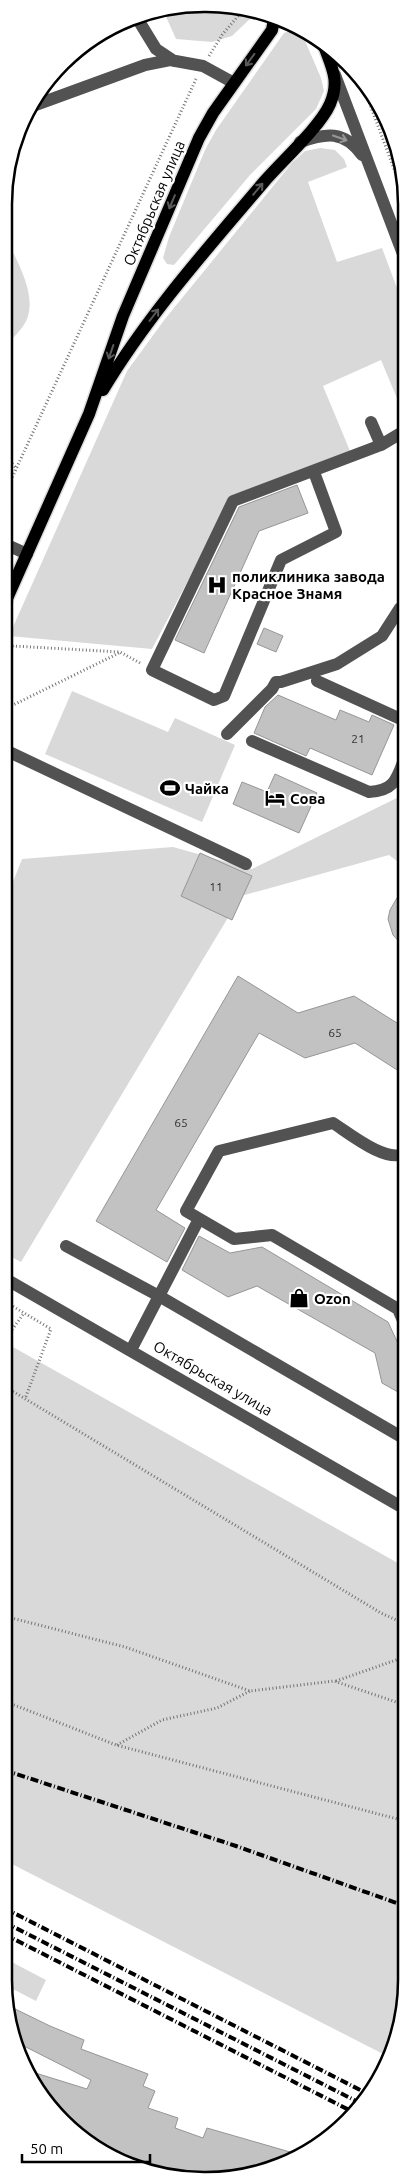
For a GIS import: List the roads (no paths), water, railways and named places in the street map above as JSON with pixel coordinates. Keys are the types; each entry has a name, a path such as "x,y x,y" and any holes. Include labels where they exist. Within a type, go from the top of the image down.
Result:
{"main road":[{"name":"Октябрьская улица","path":"12,587 89,414 123,316 199,138 272,25"},
{"path":"328,57 335,75"},
{"name":"Октябрьская улица","path":"89,414 126,352 158,310 195,263 300,142 329,105 336,86 335,75"}],"street":[{"path":"141,24 156,49 174,61"},
{"path":"42,103 146,65 174,61 203,66 234,83"},
{"path":"335,75 398,240"},
{"path":"300,142 318,135 333,135 346,139 356,147 370,165"},
{"path":"371,422 381,445"},
{"path":"314,472 336,532 281,560 224,696 214,700 152,670 233,501 314,472 381,445 398,435"},
{"path":"12,547 27,554"},
{"path":"227,734 272,689 276,682 336,664 382,636 398,611"},
{"path":"317,681 398,718"},
{"path":"252,741 369,792 383,791 396,782 398,776"},
{"path":"12,753 246,864"},
{"path":"398,1156 394,1157 382,1153 333,1123 218,1151 186,1211 234,1239 272,1235 398,1309"},
{"path":"131,1350 199,1219"},
{"path":"66,1246 159,1296 398,1435"},
{"name":"Октябрьская улица","path":"12,1283 398,1505"}],"railway":[{"path":"12,1773 236,1846 398,1904"},
{"path":"12,1912 362,2091"},
{"path":"12,1926 355,2100"},
{"path":"12,1938 347,2109"}],"place":[{"name":"поликлиника завода Красное Знамя","path":"217,585"},
{"name":"Чайка","path":"170,788"},
{"name":"Сова","path":"275,798"},
{"name":"Ozon","path":"299,1298"}]}
